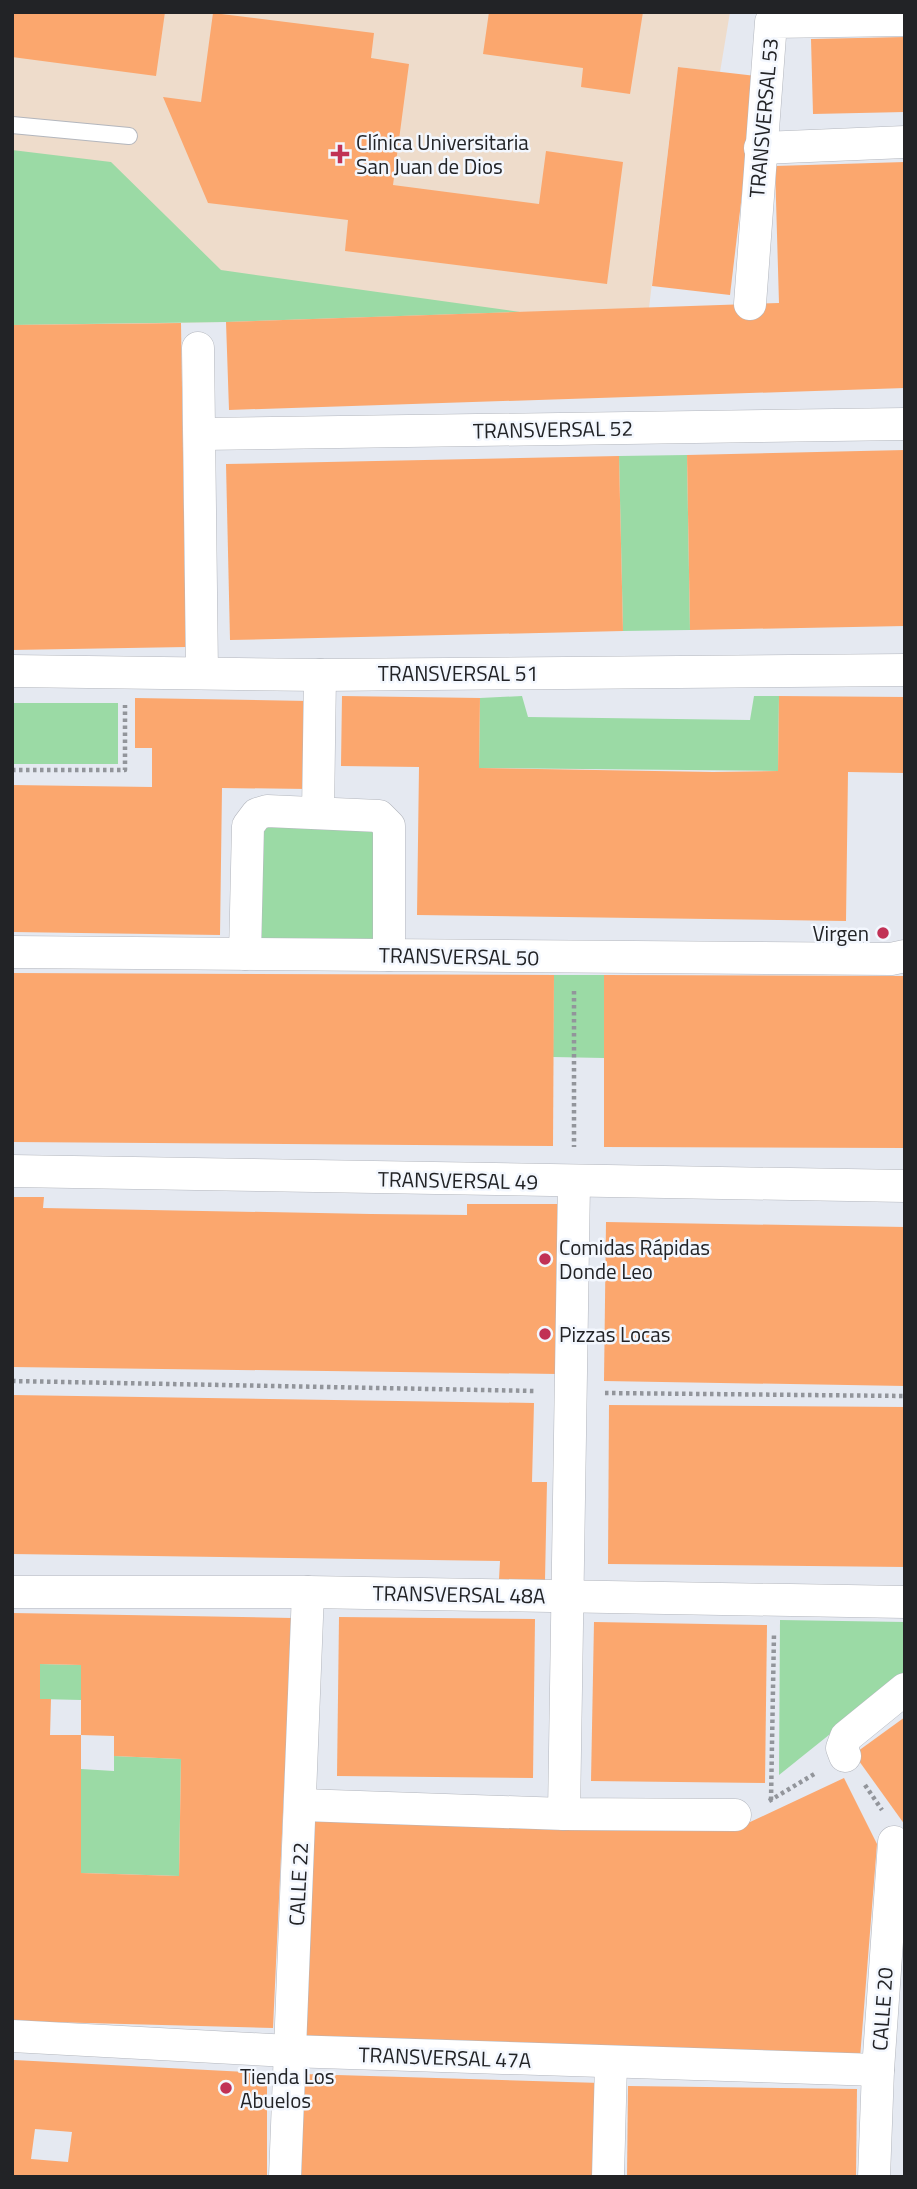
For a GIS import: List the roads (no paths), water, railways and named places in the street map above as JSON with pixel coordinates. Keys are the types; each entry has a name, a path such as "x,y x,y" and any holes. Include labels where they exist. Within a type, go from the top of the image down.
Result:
{"street":[{"name":"TRANSVERSAL 53","path":"750,304 771,22 905,20"},
{"path":"760,148 905,142"},
{"path":"198,348 202,672"},
{"name":"TRANSVERSAL 52","path":"201,433 905,425"},
{"name":"TRANSVERSAL 51","path":"12,671 320,675 905,670"},
{"path":"318,813 320,675"},
{"path":"245,954 251,820 267,811 379,816 389,826 389,955"},
{"name":"TRANSVERSAL 50","path":"12,952 574,958 891,959 905,956"},
{"name":"TRANSVERSAL 49","path":"12,1171 574,1183 905,1186"},
{"path":"564,1814 573,1392 574,1183"},
{"name":"TRANSVERSAL 48A","path":"12,1592 308,1592 905,1602"},
{"name":"CALLE 22","path":"285,2177 302,1805 308,1592"},
{"path":"845,1756 842,1748 846,1737 905,1689"},
{"path":"302,1805 564,1814 735,1815"},
{"name":"CALLE 20","path":"874,2177 877,2070 894,1842"},
{"name":"TRANSVERSAL 47A","path":"12,2036 289,2051 877,2070"},
{"path":"608,2177 611,2063"}],"lane":[{"path":"12,125 129,136"}],"place":[{"name":"Clínica Universitaria San Juan de Dios","path":"340,154"},
{"name":"Virgen","path":"883,933"},
{"name":"Comidas Rápidas Donde Leo","path":"545,1259"},
{"name":"Pizzas Locas","path":"545,1334"},
{"name":"Tienda Los Abuelos","path":"226,2088"}]}
